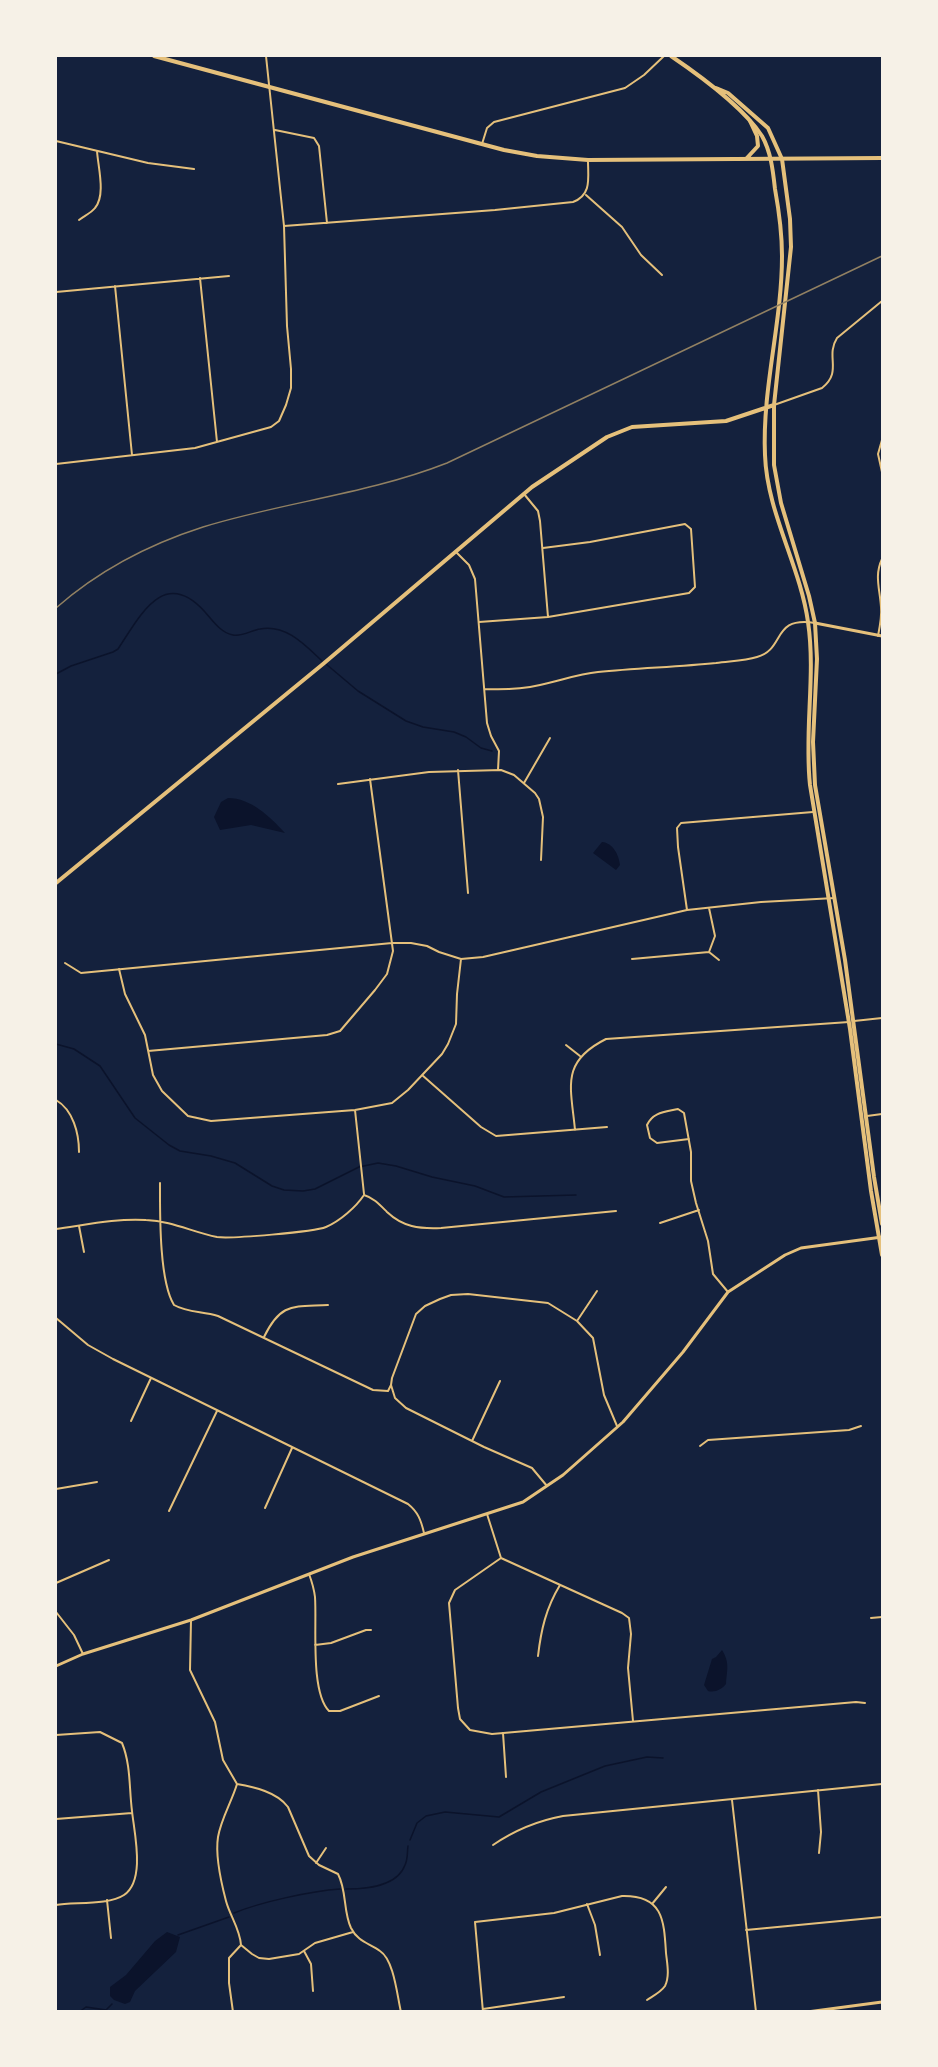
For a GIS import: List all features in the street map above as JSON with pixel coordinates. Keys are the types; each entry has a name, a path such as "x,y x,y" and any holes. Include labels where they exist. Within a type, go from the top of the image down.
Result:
{"main road":[{"path":"154,56 482,144 537,156 588,160 882,158"},
{"path":"671,56 710,85 750,121 763,138 771,159 782,256 767,408 765,456 768,479 808,622 810,649 808,766 813,812 852,1022 871,1191 881,1237 882,1255"},
{"path":"710,85 728,93 768,128 782,159 791,232 789,275 782,319 774,405 773,446 777,483 815,623 817,659 814,768 882,1224"},
{"path":"745,160 758,146 757,136 750,121"},
{"path":"56,883 524,494 565,463 622,430 640,426 726,421 774,405"}],"street":[{"path":"56,464 195,448 271,427 279,421 289,397 291,369 287,326 284,226 266,56"},
{"path":"482,144 487,128 494,122 625,88 644,75 664,56"},
{"path":"275,130 314,138 319,146 327,223"},
{"path":"56,141 148,163 194,170"},
{"path":"79,220 93,210 99,201 98,151"},
{"path":"284,226 573,202 585,195 588,182 588,160"},
{"path":"585,195 622,227 641,255 662,275"},
{"path":"56,292 229,276"},
{"path":"200,278 217,442"},
{"path":"115,286 132,455"},
{"path":"774,405 822,388 827,384 833,374 833,346 837,338 882,301"},
{"path":"882,440 878,454 882,472"},
{"path":"524,494 539,516 548,617"},
{"path":"479,622 548,617 689,594 695,587 691,529 685,524 590,542 543,548"},
{"path":"456,552 469,565 474,574 489,730 499,751 498,770"},
{"path":"485,689 510,690 540,686 573,675 598,672 752,659 766,654 785,628 796,622 815,623 880,636 882,612 877,580 878,568 882,559"},
{"path":"524,783 550,738"},
{"path":"458,770 468,893"},
{"path":"338,784 458,770 498,770 514,775 540,800 543,817 541,860"},
{"path":"148,1051 313,1037 340,1030 351,1020 387,974 392,960 392,943 370,779"},
{"path":"687,910 678,847 677,828 681,823 813,812"},
{"path":"65,963 81,973 392,943 427,946 461,959 483,957 687,910 761,902 835,898"},
{"path":"709,908 716,936 709,952"},
{"path":"632,959 709,952 718,960"},
{"path":"119,969 125,994 145,1035 153,1074 162,1091 188,1116 211,1121 355,1110 392,1103 442,1054 456,1023 461,959"},
{"path":"575,1130 571,1081 573,1068 579,1056 606,1039 882,1018"},
{"path":"566,1045 579,1056"},
{"path":"422,1075 481,1127 496,1136 607,1127"},
{"path":"56,1100 72,1116 78,1152"},
{"path":"56,1229 132,1220 174,1223 228,1238 318,1230 334,1223 352,1209 364,1195 355,1110"},
{"path":"689,1139 657,1143 650,1138 647,1125 654,1115 681,1110 684,1113 689,1139 691,1181 708,1241 713,1275 728,1292"},
{"path":"867,1116 882,1114"},
{"path":"160,1183 160,1221 166,1286 174,1305 187,1312 203,1311 218,1316 370,1389 381,1392 388,1391 416,1314 425,1306 451,1295 468,1294 548,1303 577,1321 593,1338 604,1395 617,1427"},
{"path":"364,1195 376,1201 393,1218 417,1229 616,1211"},
{"path":"660,1223 699,1210"},
{"path":"79,1226 84,1252"},
{"path":"56,1666 84,1654 190,1620 353,1557 523,1502 581,1460 634,1411 683,1352 728,1292 785,1255 801,1248 881,1237"},
{"path":"577,1321 597,1291"},
{"path":"264,1337 276,1316 283,1311 296,1307 328,1305"},
{"path":"56,1318 88,1345 408,1504 415,1509 423,1533"},
{"path":"131,1421 151,1378"},
{"path":"472,1441 500,1381"},
{"path":"391,1384 395,1398 406,1408 532,1468 547,1486"},
{"path":"169,1510 217,1411"},
{"path":"700,1446 708,1440 849,1430 861,1426"},
{"path":"265,1508 292,1448"},
{"path":"56,1489 97,1482"},
{"path":"487,1514 501,1558 629,1618 631,1634 628,1668 633,1721"},
{"path":"501,1558 455,1590 449,1603 456,1695 460,1719 470,1730 492,1734 865,1703"},
{"path":"56,1583 110,1560"},
{"path":"309,1574 315,1599 318,1684 325,1707 328,1711 340,1711 379,1696"},
{"path":"538,1656 544,1620 550,1602 560,1585"},
{"path":"56,1612 74,1635 84,1654"},
{"path":"871,1618 882,1617"},
{"path":"190,1620 188,1658 190,1670 216,1722 223,1760 237,1784 269,1793 286,1804 305,1849 316,1863 336,1871 340,1878 353,1932 364,1943 382,1951 390,1965 401,2012"},
{"path":"315,1645 331,1643 371,1630"},
{"path":"56,1735 100,1732 122,1743 127,1754 130,1773 132,1813 137,1845 135,1876 125,1894 107,1900 56,1905"},
{"path":"503,1733 506,1777"},
{"path":"237,1784 218,1835 218,1846 222,1887 241,1945 252,1954 268,1959 299,1954 315,1943 353,1932"},
{"path":"493,1845 511,1832 539,1821 563,1816 882,1784"},
{"path":"818,1790 821,1838 819,1853"},
{"path":"732,1800 756,2012"},
{"path":"56,1819 132,1813"},
{"path":"316,1863 326,1848"},
{"path":"652,1904 666,1887"},
{"path":"564,1997 483,2010 475,1922 554,1913 608,1898 640,1897 652,1904 661,1915 667,1976 665,1986 661,1991 647,2000"},
{"path":"107,1900 111,1938"},
{"path":"587,1904 595,1925 600,1955"},
{"path":"746,1930 882,1917"},
{"path":"233,2012 228,1970 229,1958 241,1945"},
{"path":"304,1951 311,1964 313,1991"},
{"path":"807,2012 882,2002"},
{"path":"856,2006 856,2012"}],"water":[{"path":"228,798 252,805 285,833 251,825 220,830 214,817 221,802"},
{"path":"602,842 612,847 617,854 620,865 616,870 593,853"},
{"path":"722,1650 727,1663 726,1684 718,1690 708,1691 704,1685 712,1659"},
{"path":"167,1932 180,1937 176,1952 135,1991 130,2002 125,2004 114,2000 110,1996 110,1987 126,1975 155,1941"}],"waterway":[{"path":"56,674 71,666 118,649 135,623 154,601 165,595 177,594 190,599 229,634 243,634 269,628 278,630 294,637 322,661"},
{"path":"326,664 358,691 406,721 423,727 454,732 466,737 481,748 492,751"},
{"path":"56,1044 74,1049 100,1066 135,1118 169,1145 180,1151 235,1163 272,1186 284,1190 315,1189 359,1167 378,1163 475,1186 504,1197 576,1195"},
{"path":"410,1840 417,1823 426,1816 445,1812 499,1817 541,1792 605,1766 647,1757 663,1758"},
{"path":"346,1889 380,1885 395,1878 406,1863 408,1846"},
{"path":"234,1913 286,1898 340,1889"},
{"path":"178,1935 229,1917"},
{"path":"79,2012 86,2007 106,2010 112,2004"}],"railway":[{"path":"56,608 89,582 125,560 183,534 234,518 387,483 447,463 882,256"}]}
